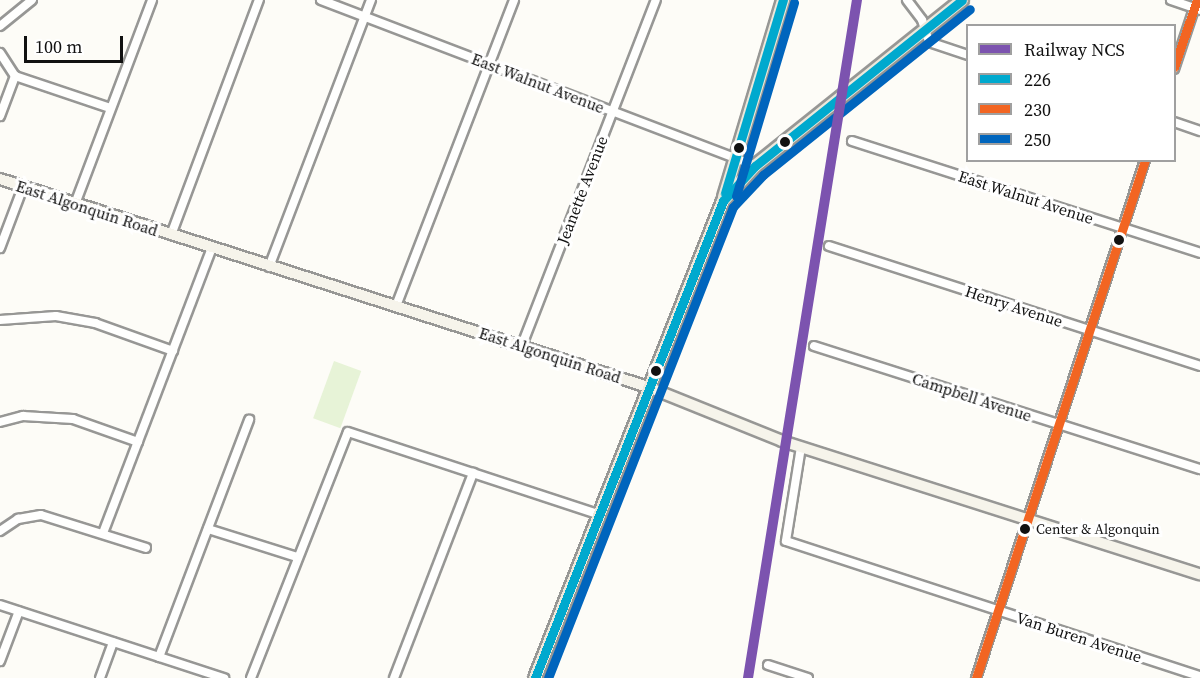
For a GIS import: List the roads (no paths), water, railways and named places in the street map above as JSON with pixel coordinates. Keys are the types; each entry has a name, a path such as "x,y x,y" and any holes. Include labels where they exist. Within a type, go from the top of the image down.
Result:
{"main road":[{"path":"535,678 723,201 783,0"},
{"path":"723,201 755,166 962,0"}],"street":[{"path":"0,26 32,0"},
{"path":"75,204 152,0"},
{"path":"171,235 259,0"},
{"name":"East Walnut Avenue","path":"321,0 755,166"},
{"path":"269,267 370,0"},
{"path":"396,306 514,0"},
{"name":"Jeanette Avenue","path":"522,345 656,0"},
{"path":"907,0 929,42 966,54"},
{"path":"1171,0 1197,6 1176,64"},
{"path":"0,53 15,76 110,108"},
{"path":"0,116 15,76"},
{"path":"1176,124 1200,131"},
{"name":"East Walnut Avenue","path":"852,141 1200,253"},
{"path":"976,678 1144,162"},
{"name":"East Algonquin Road","path":"0,179 269,267 522,345 648,387 801,447 1200,574"},
{"path":"0,248 23,187"},
{"name":"Henry Avenue","path":"829,246 1200,366"},
{"path":"103,533 212,248"},
{"path":"0,320 65,318 95,323 173,351"},
{"name":"Campbell Avenue","path":"814,346 1200,469"},
{"path":"0,422 23,416 73,419 138,442"},
{"path":"159,657 249,420"},
{"path":"252,678 297,557 348,432 598,514"},
{"name":"Van Buren Avenue","path":"801,447 786,541 1200,676"},
{"path":"394,678 473,473"},
{"path":"0,531 29,515 103,533 146,548"},
{"path":"208,529 297,557"},
{"path":"0,605 224,678"},
{"path":"0,661 19,611"},
{"path":"100,678 113,642"},
{"path":"768,665 808,678"}],"rail line":[{"name":"NCS","path":"748,678 857,0"}],"place":[{"name":"Center & Algonquin","path":"1025,529"}]}
